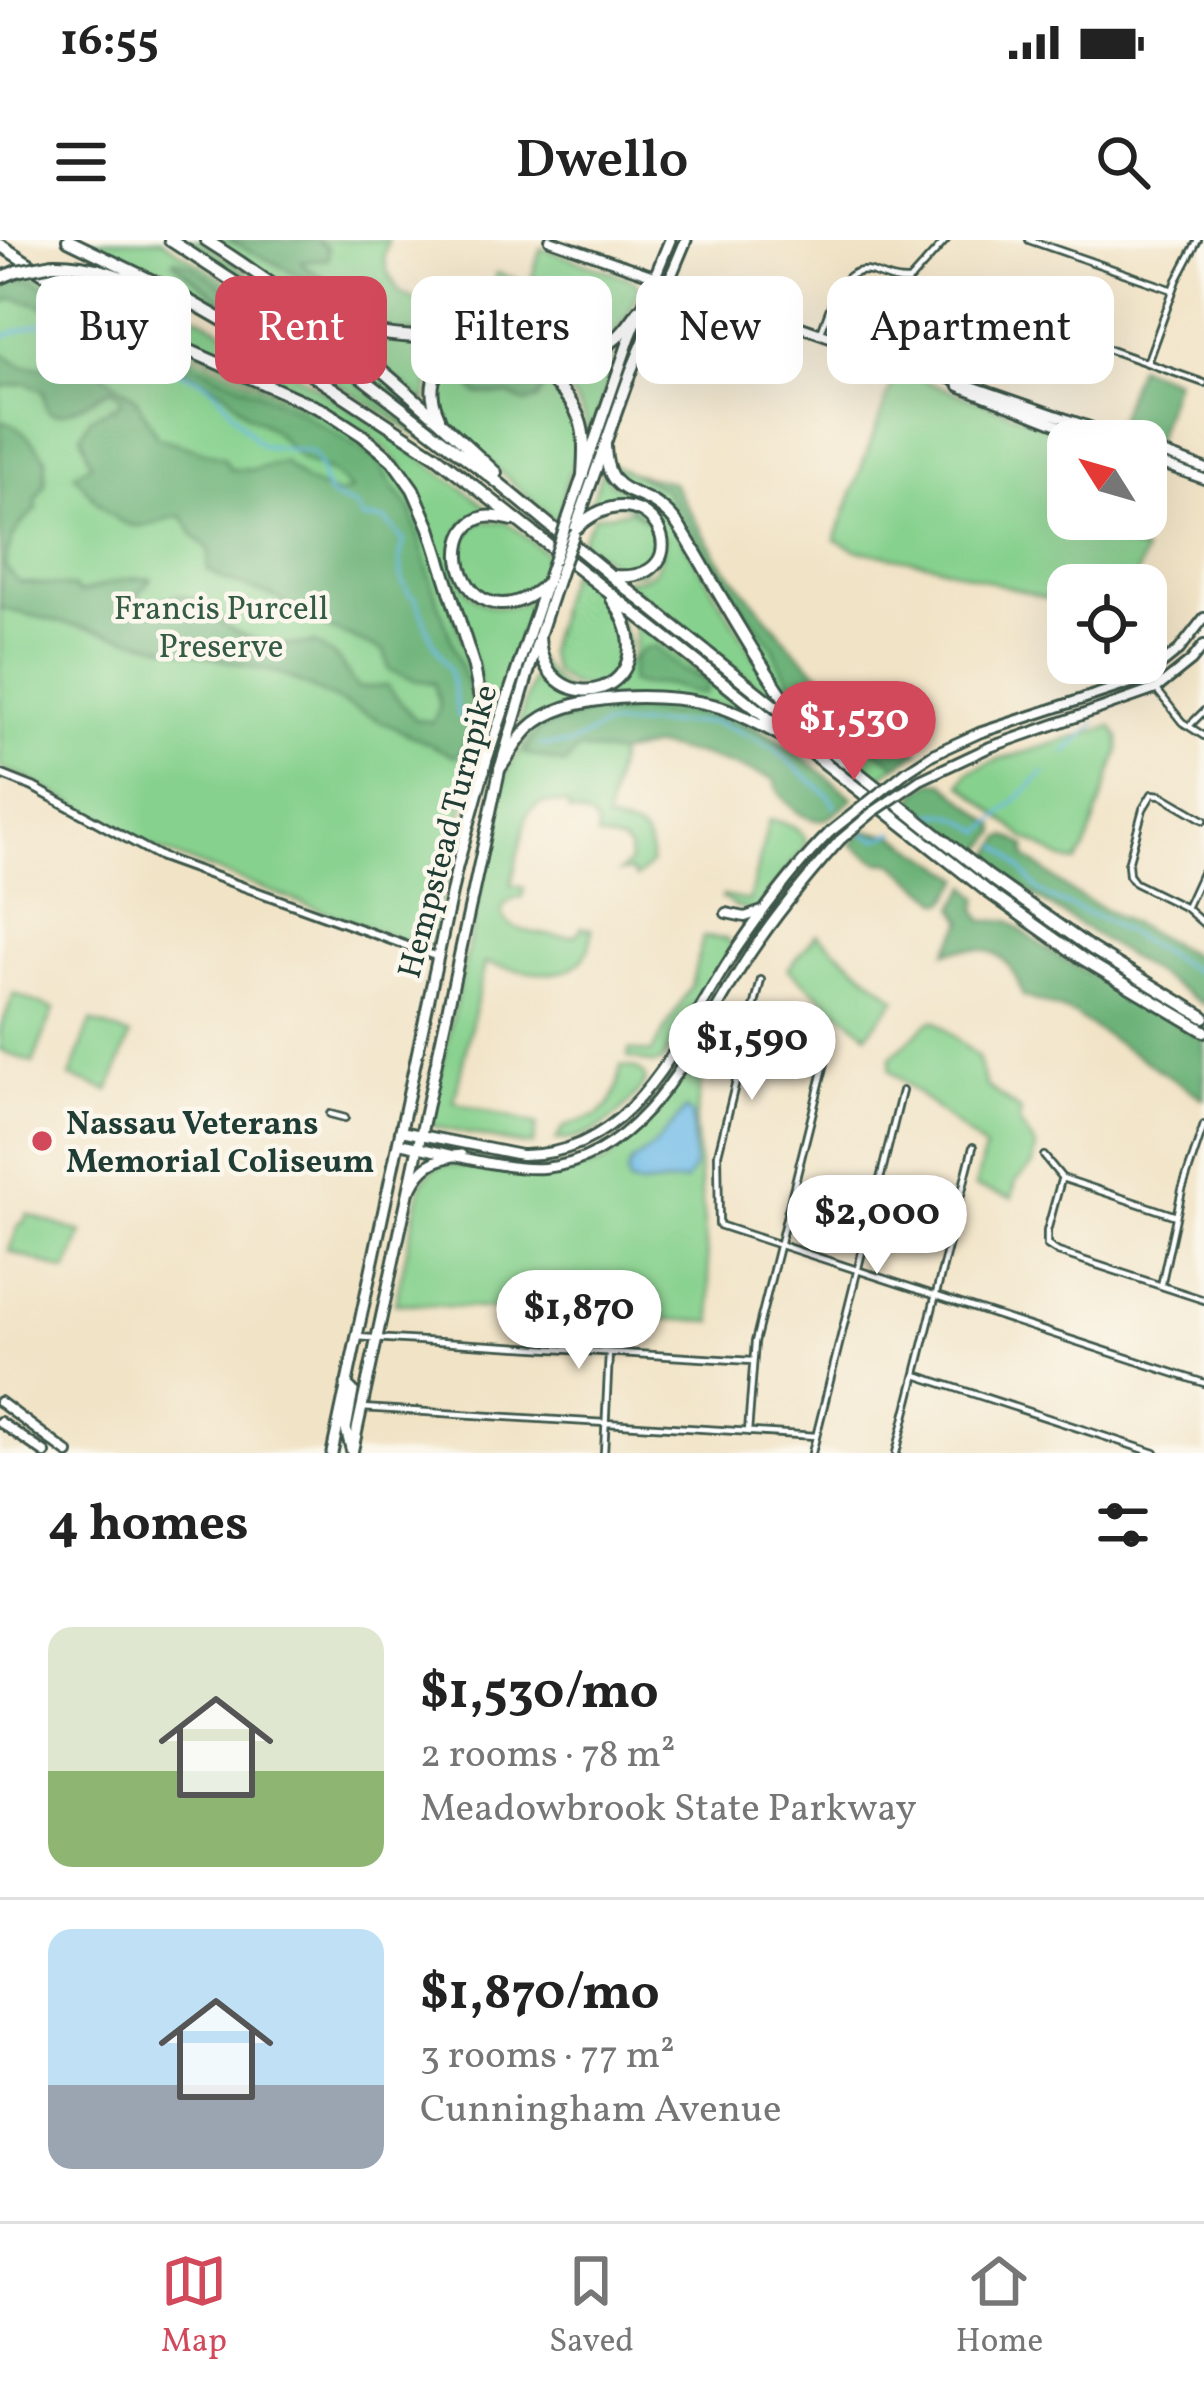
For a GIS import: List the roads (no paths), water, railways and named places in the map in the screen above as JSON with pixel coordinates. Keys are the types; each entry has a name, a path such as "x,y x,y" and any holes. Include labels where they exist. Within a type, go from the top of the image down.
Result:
{"highway":[{"path":"68,240 165,287 271,348 436,456 1039,929 1204,1031"},
{"path":"170,240 260,299 1036,911 1204,1017"},
{"path":"206,240 260,276"},
{"path":"0,245 124,321 325,412 362,434 393,461 413,489 430,528 474,667 484,719 484,770"},
{"path":"0,278 53,264 101,270 200,308"},
{"path":"387,333 494,338 592,350 610,343 636,315"},
{"path":"440,420 431,394 444,362 476,348 511,354 548,376 572,402 583,431 583,475"},
{"path":"387,377 440,420 550,525"},
{"path":"605,446 611,478 651,500 675,521 808,732"},
{"path":"571,530 613,506 634,508 655,524 662,552 652,570 639,577 612,576"},
{"path":"519,521 488,516 472,523 461,540 463,576 485,600 506,605 524,601 546,584"},
{"path":"538,637 547,668 563,685 581,691 610,683 625,668 631,639 625,618 607,591"},
{"path":"500,768 526,730 543,718 579,704 621,700 675,699 718,706 799,744"}],"main road":[{"path":"550,240 654,276"},
{"name":"Hempstead Turnpike","path":"654,276 670,240"},
{"name":"Hempstead Turnpike","path":"669,276 686,240"},
{"name":"Hempstead Turnpike","path":"571,530 583,475 636,321"},
{"path":"803,328 827,336"},
{"name":"Hempstead Turnpike","path":"352,1453 500,768 558,564 636,358"},
{"path":"954,384 1047,422"},
{"path":"967,384 1071,420"},
{"path":"1167,454 1204,467"},
{"path":"1167,466 1204,479"},
{"name":"Hempstead Turnpike","path":"332,1453 457,867 546,584 558,564"},
{"path":"400,1137 537,1156 578,1145 615,1124 638,1102 764,910 830,832 933,754 980,733 1143,679 1179,650 1204,618"},
{"path":"418,1141 521,1168 593,1157 649,1112 759,941 840,840 873,812 920,780 990,747 1156,689 1204,645"},
{"path":"799,889 801,862"},
{"path":"726,913 746,916 764,910"},
{"path":"401,1217 420,1171 440,1158 461,1155"},
{"path":"537,1156 538,1168"},
{"path":"346,1384 353,1394 346,1429 352,1453"},
{"path":"0,1402 68,1453"},
{"path":"0,1422 45,1453"}],"street":[{"path":"820,334 850,273 859,270 909,281 945,240"},
{"path":"1029,240 1173,290"},
{"path":"1147,362 1173,290 1198,240"},
{"path":"1114,351 1204,382"},
{"path":"1156,689 1204,736"},
{"path":"1189,726 1204,711"},
{"path":"0,774 161,857 438,957"},
{"path":"1204,820 1161,794 1152,794 1143,809 1128,864 1136,883 1186,908 1204,924"},
{"path":"1186,908 1202,873"},
{"path":"761,980 718,1154 719,1225 1204,1383"},
{"path":"748,1432 753,1361 832,1035"},
{"path":"812,1453 902,1091"},
{"path":"330,1114 345,1118"},
{"path":"1161,1286 1204,1125"},
{"path":"896,1453 973,1147"},
{"path":"1044,1156 1062,1178 1176,1216"},
{"path":"1062,1178 1044,1246 1204,1300"},
{"path":"356,1337 753,1361"},
{"path":"604,1453 610,1353"},
{"path":"916,1375 1155,1453"},
{"path":"362,1408 816,1436"}],"water":[{"path":"686,1109 692,1115 694,1168 686,1181 629,1183 632,1162 652,1148"}],"waterway":[{"path":"0,338 44,323 81,323 137,360 205,382 262,446 311,452 332,497 355,506 363,519 385,520 404,541 402,581 416,598 450,670 458,715 468,725"},
{"path":"540,745 569,745 604,726 712,722 774,748 830,797 835,807"},
{"path":"1065,753 1096,723"},
{"path":"927,816 950,815 983,832 1045,772"},
{"path":"864,834 877,839 895,832"},
{"path":"999,846 1050,898 1104,920 1204,976"}],"place":[{"name":"Nassau Veterans Memorial Coliseum","path":"42,1141"}],"park label":[{"name":"Francis Purcell Preserve","path":"221,626"}]}
